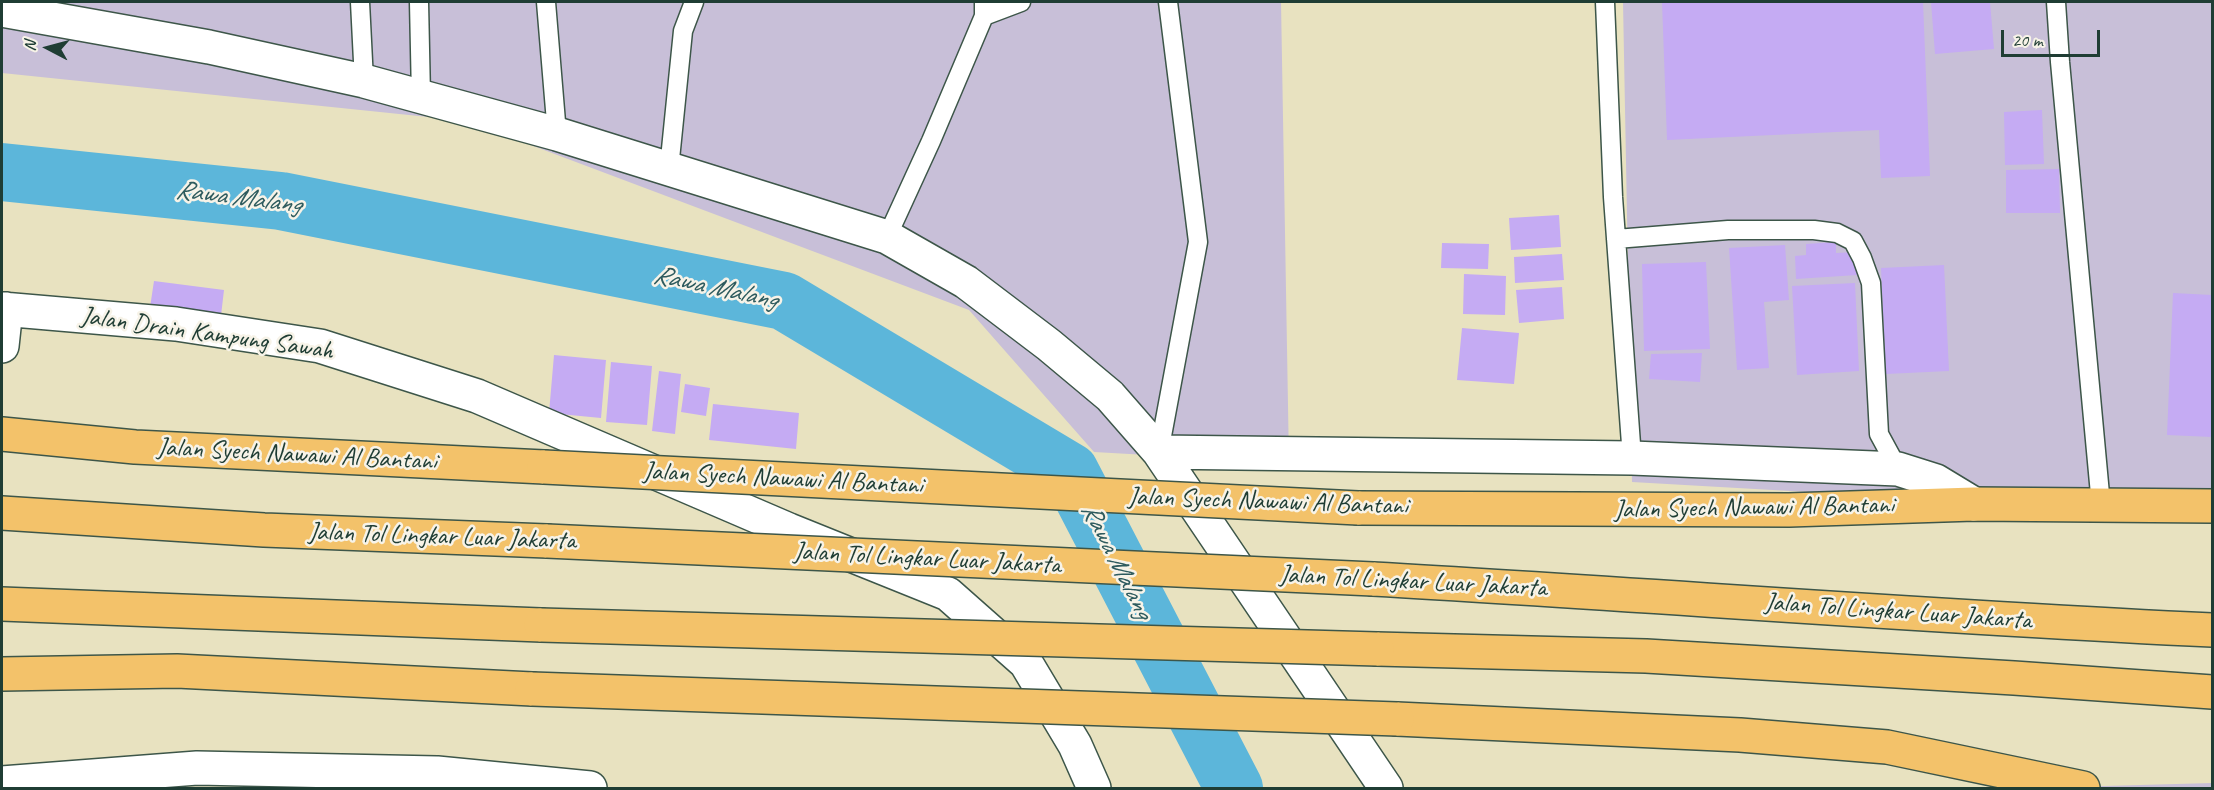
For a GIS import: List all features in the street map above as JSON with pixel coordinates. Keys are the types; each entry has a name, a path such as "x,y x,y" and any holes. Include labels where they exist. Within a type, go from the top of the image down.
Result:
{"highway":[{"name":"Jalan Syech Nawawi Al Bantani","path":"2,434 135,447 1358,508 1789,510 1974,504 2212,506"},
{"name":"Jalan Tol Lingkar Luar Jakarta","path":"2,513 264,530 1373,579 1644,594 2020,621 2212,630"},
{"path":"2,604 541,625 1646,656 2212,692"},
{"path":"2,674 177,671 532,689 1396,719 1740,735 1887,747 2083,789"}],"street":[{"path":"2,10 209,47 364,81 557,134 887,237 966,282 1049,345 1110,396 1159,452 1386,789"},
{"path":"2,346 4,309"},
{"name":"Jalan Drain Kampung Sawah","path":"4,309 176,324 320,346 477,396 778,526 948,594 1026,663 1075,745 1094,789"},
{"path":"1159,452 1632,458 1898,469 1936,481 1974,504"},
{"path":"2,783 197,768 590,789"}],"lane":[{"path":"360,2 364,81"},
{"path":"419,2 421,97"},
{"path":"546,2 557,134"},
{"path":"669,169 683,31 694,2"},
{"path":"887,237 931,141 984,9 1021,2"},
{"path":"1159,452 1197,242 1167,2"},
{"path":"1605,2 1616,239 1632,458"},
{"path":"2056,2 2102,505"},
{"path":"1616,239 1728,230 1814,230 1837,233 1853,241 1871,283 1879,434 1898,469"}],"shaded area":[{"path":"2,2 1281,2 1289,463 1094,452 969,310 467,121 2,73"},
{"path":"1623,2 2212,2 2212,515 1632,482"},
{"path":"2212,783 2212,788 2032,788"}],"building":[{"path":"1662,2 1923,2 1930,176 1881,178 1879,130 1667,140"},
{"path":"1931,2 1990,2 1994,49 1935,54"},
{"path":"2042,110 2044,164 2005,165 2004,112"},
{"path":"2059,169 2060,213 2006,213 2006,170"},
{"path":"1559,215 1561,247 1511,250 1509,218"},
{"path":"1836,242 1836,253 1856,252 1857,275 1796,279 1795,256 1806,255 1806,244"},
{"path":"1442,243 1489,244 1488,269 1441,268"},
{"path":"1785,245 1789,300 1764,302 1769,368 1737,370 1729,248"},
{"path":"1562,254 1564,280 1515,283 1514,257"},
{"path":"1706,262 1710,349 1644,351 1642,264"},
{"path":"1944,265 1949,371 1886,374 1881,268"},
{"path":"1464,274 1506,276 1505,315 1463,314"},
{"path":"154,281 224,290 220,324 149,314"},
{"path":"1855,283 1859,371 1797,375 1792,286"},
{"path":"1562,287 1564,319 1519,323 1516,290"},
{"path":"2173,293 2212,295 2212,437 2167,435"},
{"path":"1462,328 1519,333 1514,384 1457,380"},
{"path":"1702,353 1700,382 1649,379 1651,354"},
{"path":"554,355 606,360 601,418 549,413"},
{"path":"611,362 652,366 647,425 606,422"},
{"path":"659,371 681,374 675,434 652,431"},
{"path":"685,384 710,388 706,416 681,412"},
{"path":"713,404 799,413 796,449 709,440"}],"waterway":[{"name":"Rawa Malang","path":"2,172 281,201 784,301 1070,472 1234,788"}]}
